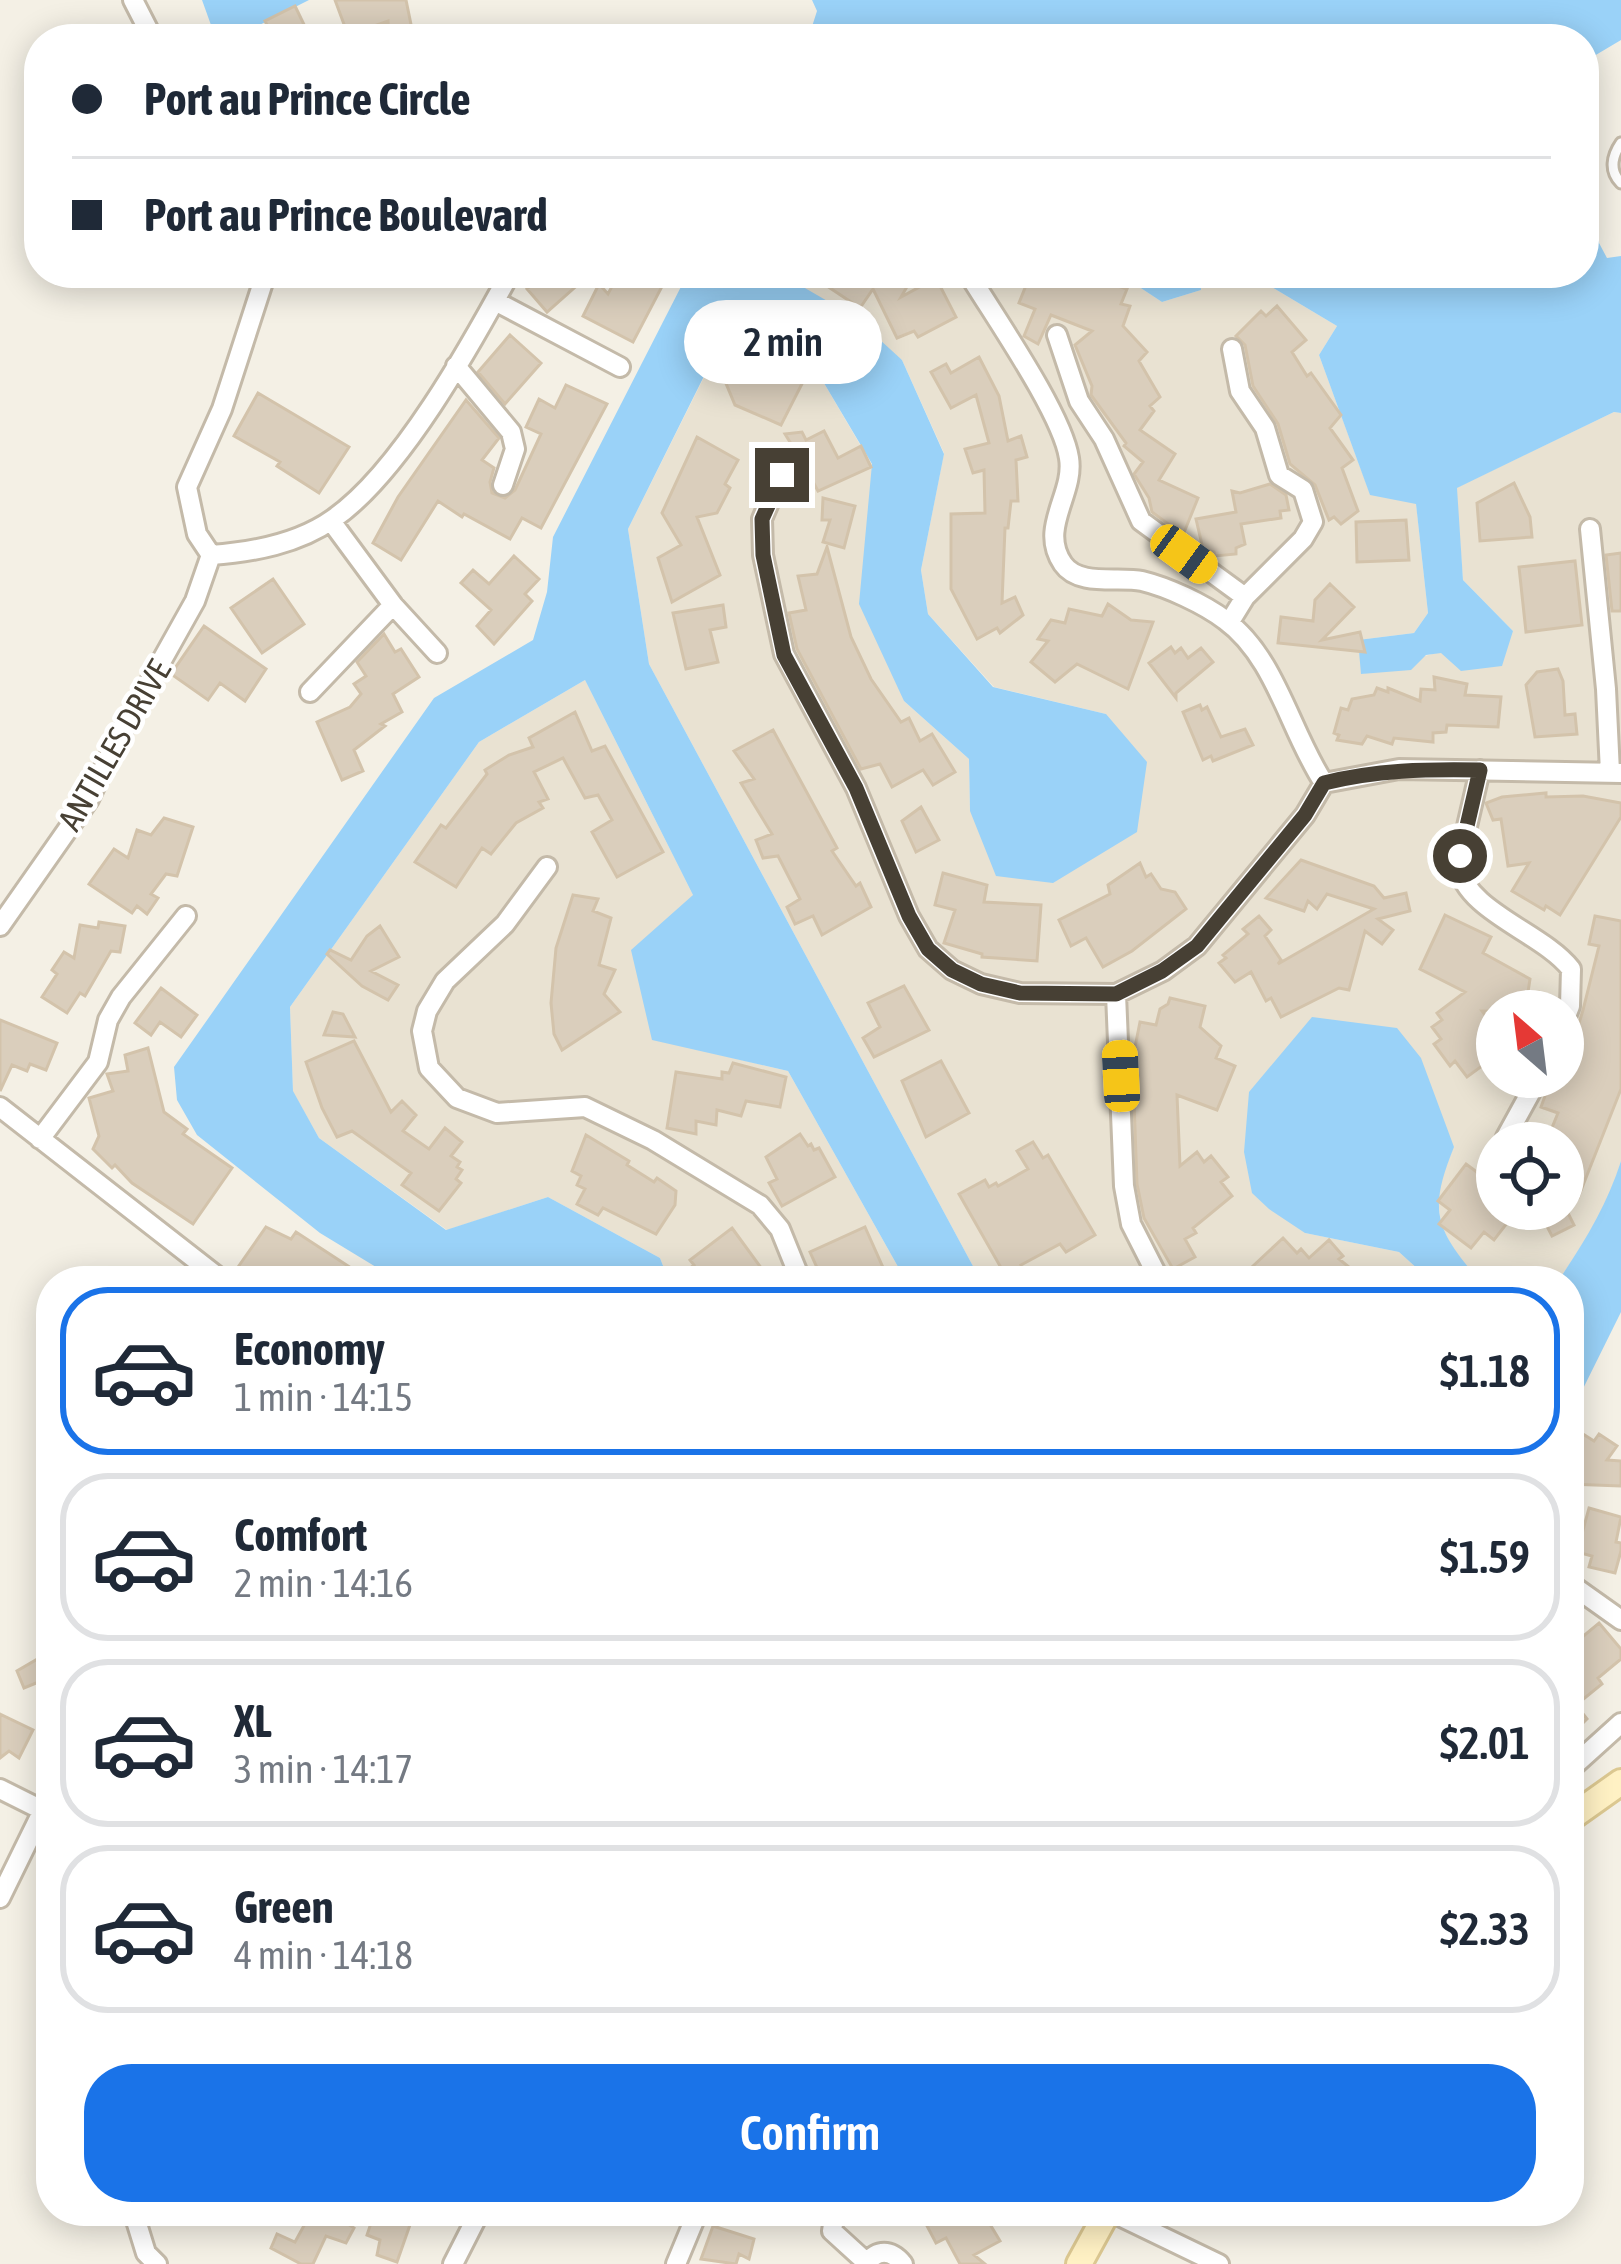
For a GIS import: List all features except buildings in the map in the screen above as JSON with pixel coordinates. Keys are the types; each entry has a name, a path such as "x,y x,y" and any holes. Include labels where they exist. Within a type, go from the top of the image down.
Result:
{"street":[{"path":"261,288 222,410 187,487 197,534 211,555 260,551 331,521 367,490 456,366 501,288"},
{"path":"977,288 1059,427 1070,460 1055,522 1062,563 1080,575 1142,581 1229,623 1246,638 1261,662 1302,750 1324,783"},
{"path":"494,301 620,367"},
{"path":"1057,335 1079,401 1104,440 1141,521 1245,597"},
{"path":"1229,623 1245,597 1311,530 1312,510 1303,490 1279,475 1265,428 1240,391 1232,349"},
{"path":"456,366 511,432 515,449 503,485"},
{"path":"782,475 762,519 763,555 784,655 856,788 895,886 928,949 952,970 981,984 1020,993 1116,994 1162,971 1197,946 1305,815 1324,783 1399,769 1615,772 1614,688 1590,529"},
{"path":"331,521 393,605 437,653"},
{"name":"ANTILLES DRIVE","path":"0,926 89,799 195,601 211,555"},
{"path":"310,692 393,605"},
{"path":"1480,770 1458,865 1460,877 1479,900 1558,954 1571,969 1570,990"},
{"path":"547,867 505,924 445,981 427,1011 422,1031 429,1068 457,1098 497,1113 585,1106 652,1139 760,1205 780,1229 795,1266"},
{"path":"40,1138 98,1062 108,1019 121,998 186,916"},
{"path":"1116,994 1124,1186 1131,1224 1152,1266"},
{"path":"0,1107 204,1266"},
{"path":"1584,1593 1621,1619"},
{"path":"1584,1758 1621,1723"},
{"path":"1584,1809 1621,1783"},
{"path":"0,1789 36,1799"},
{"path":"0,1898 36,1823"},
{"path":"138,2226 146,2253 157,2264"},
{"path":"454,2264 473,2226"},
{"path":"676,2264 692,2226"},
{"path":"833,2226 832,2231 866,2263 884,2252 903,2264"},
{"path":"1079,2264 1100,2226"},
{"path":"1139,2226 1219,2264"}],"lane":[{"path":"1621,143 1613,165 1621,183"}],"shaded area":[{"path":"800,288 1141,288 1162,302 1201,288 1273,288 1337,326 1319,355 1370,494 1416,503 1428,613 1414,633 1358,640 1362,674 1513,631 1463,580 1456,488 1614,412 1621,413 1621,1161 1612,1190 1568,1266 1467,1266 1441,1225 1437,1190 1454,1146 1305,1233 1399,1252 1414,1266 973,1266 649,664 628,529 717,351 746,336 815,368 872,465 904,701 969,759 970,811 1106,714 994,687 928,614 921,570 944,453 902,360"},
{"path":"585,680 693,895 652,1039 788,1071 898,1266 663,1266 660,1258 548,1197 447,1230 319,1138 293,1092 290,1007 479,742"}],"water":[{"path":"202,0 309,0 262,24 211,24"},
{"path":"812,0 1621,0 1621,40 1599,53 1599,24 813,24 817,11"},
{"path":"1599,243 1607,258 1621,256 1621,413 1614,412 1457,488 1463,580 1513,631 1502,666 1461,671 1441,653 1426,655 1411,670 1361,674 1358,640 1414,633 1428,613 1416,504 1370,495 1319,355 1337,326 1273,288 1599,288"},
{"path":"680,288 805,288 855,317 902,360 944,454 921,570 928,614 993,687 1106,714 1147,762 1137,832 1053,883 996,876 970,811 969,759 904,701 859,604 872,464 815,368 746,336 716,352 628,529 649,664 973,1266 898,1266 788,1071 652,1040 631,950 693,895 585,680 479,742 290,1007 293,1091 319,1138 446,1230 548,1197 660,1258 663,1266 374,1266 320,1233 197,1135 177,1100 174,1067 434,698 533,640 547,592 553,537"},
{"path":"1141,288 1201,288 1201,290 1162,302"},
{"path":"1312,1017 1397,1028 1421,1058 1454,1147 1441,1188 1440,1218 1468,1266 1414,1266 1399,1252 1305,1233 1269,1209 1252,1193 1244,1152 1249,1092"},
{"path":"1621,1161 1621,1312 1584,1387 1584,1266 1567,1266 1609,1193"}],"route":[{"path":"782,475 762,519 763,555 784,655 856,788 909,916 928,949 952,970 981,984 1020,993 1116,994 1162,971 1197,946 1305,815 1324,783 1399,769 1480,770 1460,856"}]}
